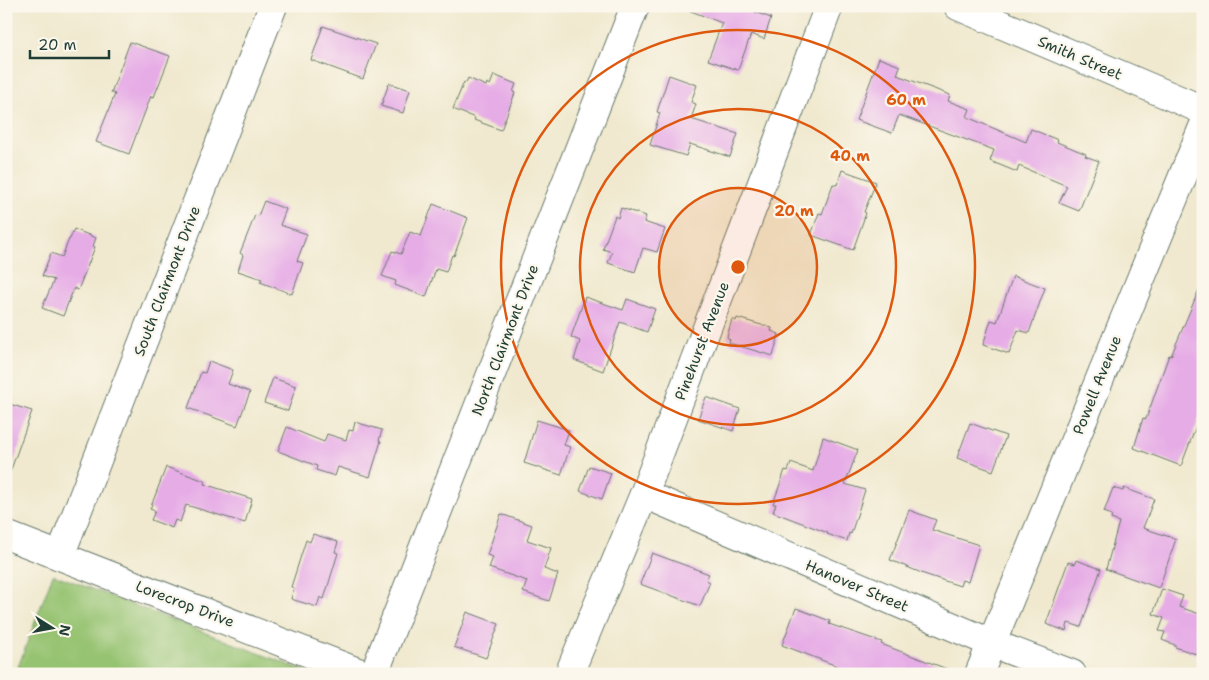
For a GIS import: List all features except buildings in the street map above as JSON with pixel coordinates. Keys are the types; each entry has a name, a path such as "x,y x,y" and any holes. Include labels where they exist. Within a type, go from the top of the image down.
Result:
{"street":[{"name":"South Clairmont Drive","path":"60,556 273,6"},
{"name":"North Clairmont Drive","path":"374,674 635,6"},
{"name":"Pinehurst Avenue","path":"569,674 644,494 830,6"},
{"name":"Smith Street","path":"958,6 1203,110"},
{"name":"Powell Avenue","path":"979,674 990,643 1203,127"},
{"name":"Hanover Street","path":"644,494 990,643 1072,674"},
{"name":"Lorecrop Drive","path":"6,535 363,674"}],"green space":[{"path":"53,574 313,674 35,674 18,667"}]}
